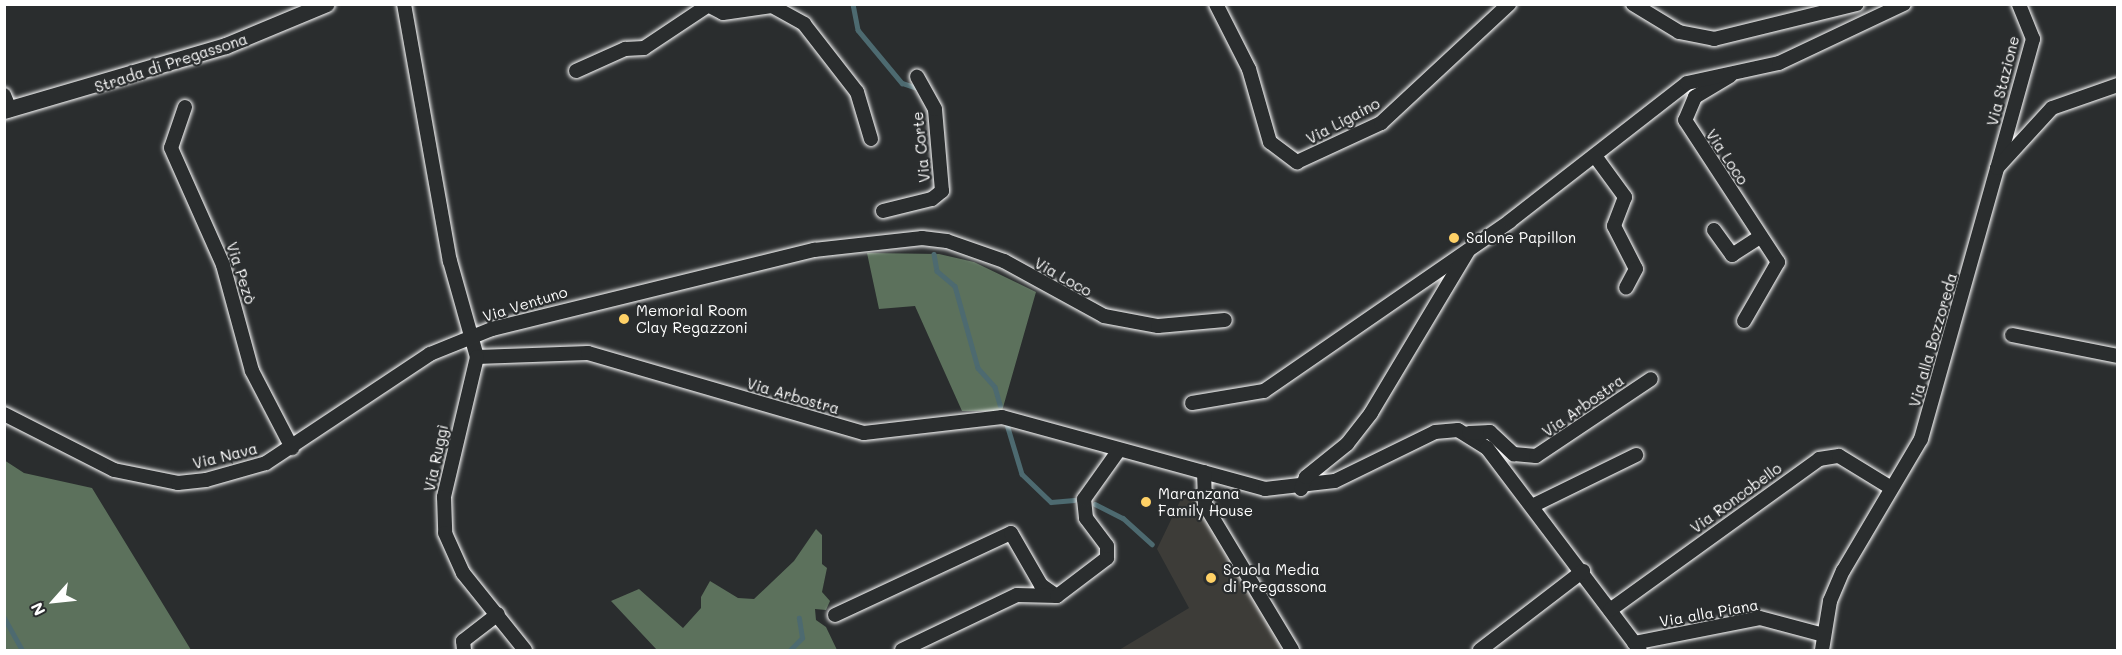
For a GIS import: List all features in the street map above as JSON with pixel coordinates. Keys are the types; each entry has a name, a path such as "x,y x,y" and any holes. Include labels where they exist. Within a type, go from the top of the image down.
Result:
{"street":[{"name":"Strada di Pregassona","path":"6,105 226,46 327,4"},
{"name":"Via Ventuno","path":"404,4 469,340 539,314 814,250 891,241"},
{"name":"Via Ligaino","path":"1216,4 1250,69 1270,142 1297,162 1381,123 1509,4"},
{"path":"1633,4 1679,32 1714,39 1857,4"},
{"name":"Via Loco","path":"1192,403 1264,391 1444,261 1468,251 1595,156 1687,83 1704,76 1730,76 1779,63 1904,4"},
{"name":"Via Stazione","path":"1997,168 2033,39 2019,4"},
{"path":"576,71 625,49 644,48 706,5 723,13 772,6 804,24 857,92 871,139"},
{"name":"Via Loco","path":"1730,76 1695,97 1685,120 1778,262 1744,321"},
{"name":"Via Corte","path":"883,211 932,200 942,191 935,109 917,77"},
{"name":"Via alla Bozzoreda","path":"1822,651 1834,589 1888,486 1921,439 1997,168 2052,108 2118,85"},
{"name":"Via Pezò","path":"185,107 171,148 223,265 252,371 292,448"},
{"path":"1595,156 1625,197 1614,226 1636,269 1626,288"},
{"path":"1714,230 1732,255 1761,237"},
{"name":"Via Loco","path":"891,241 935,238 966,246 1004,261 1084,307 1128,322 1179,327 1225,320"},
{"name":"Via Loco","path":"1301,489 1306,477 1347,444 1371,413 1468,251"},
{"path":"2012,335 2118,356"},
{"path":"469,340 477,357"},
{"name":"Via Nava","path":"4,414 93,462 140,478 178,483 238,472 292,448 430,354 469,340"},
{"name":"Via Arbostra","path":"477,357 588,353 864,433 1002,417 1265,489 1301,489 1362,472 1435,432 1490,432 1507,450 1536,456 1651,379"},
{"name":"Via Ruggì","path":"477,357 443,515 458,566 525,651"},
{"path":"1469,433 1532,506 1583,571 1637,647"},
{"path":"902,651 1017,595 1057,596 1108,555 1086,518 1084,499 1119,450"},
{"path":"1532,506 1636,455"},
{"name":"Via Roncobello","path":"1610,610 1819,459 1839,456 1888,486"},
{"path":"1204,472 1204,505 1292,651"},
{"path":"835,615 1011,533 1041,585 1057,596"},
{"path":"1480,651 1583,571"},
{"path":"464,651 463,641 498,614"},
{"name":"Via alla Piana","path":"1637,647 1760,618 1824,634"}],"shaded area":[{"name":"Scuola Media di Pregassona","path":"1202,495 1292,650 1119,650 1189,608 1157,549 1181,499"}],"green space":[{"path":"867,253 939,254 974,262 1036,292 1002,411 962,411 915,306 879,309"},
{"path":"4,460 24,473 92,488 191,650 5,650"},
{"path":"816,529 822,535 822,564 827,568 822,592 830,601 826,610 815,609 816,620 826,627 837,650 657,650 611,601 639,589 683,628 701,608 701,597 710,581 738,598 754,599 794,561"}],"waterway":[{"path":"853,4 858,30 902,83 917,88"},
{"path":"934,254 937,271 955,286 978,368 995,387 1000,405"},
{"path":"1006,421 1022,474 1051,502 1074,500"},
{"path":"1095,504 1123,518 1152,544"},
{"path":"4,617 22,650"},
{"path":"790,650 802,638 799,618"}],"place":[{"name":"Salone Papillon","path":"1454,238"},
{"name":"Memorial Room Clay Regazzoni","path":"624,319"},
{"name":"Maranzana Family House","path":"1146,502"},
{"name":"Scuola Media di Pregassona","path":"1211,578"}]}
